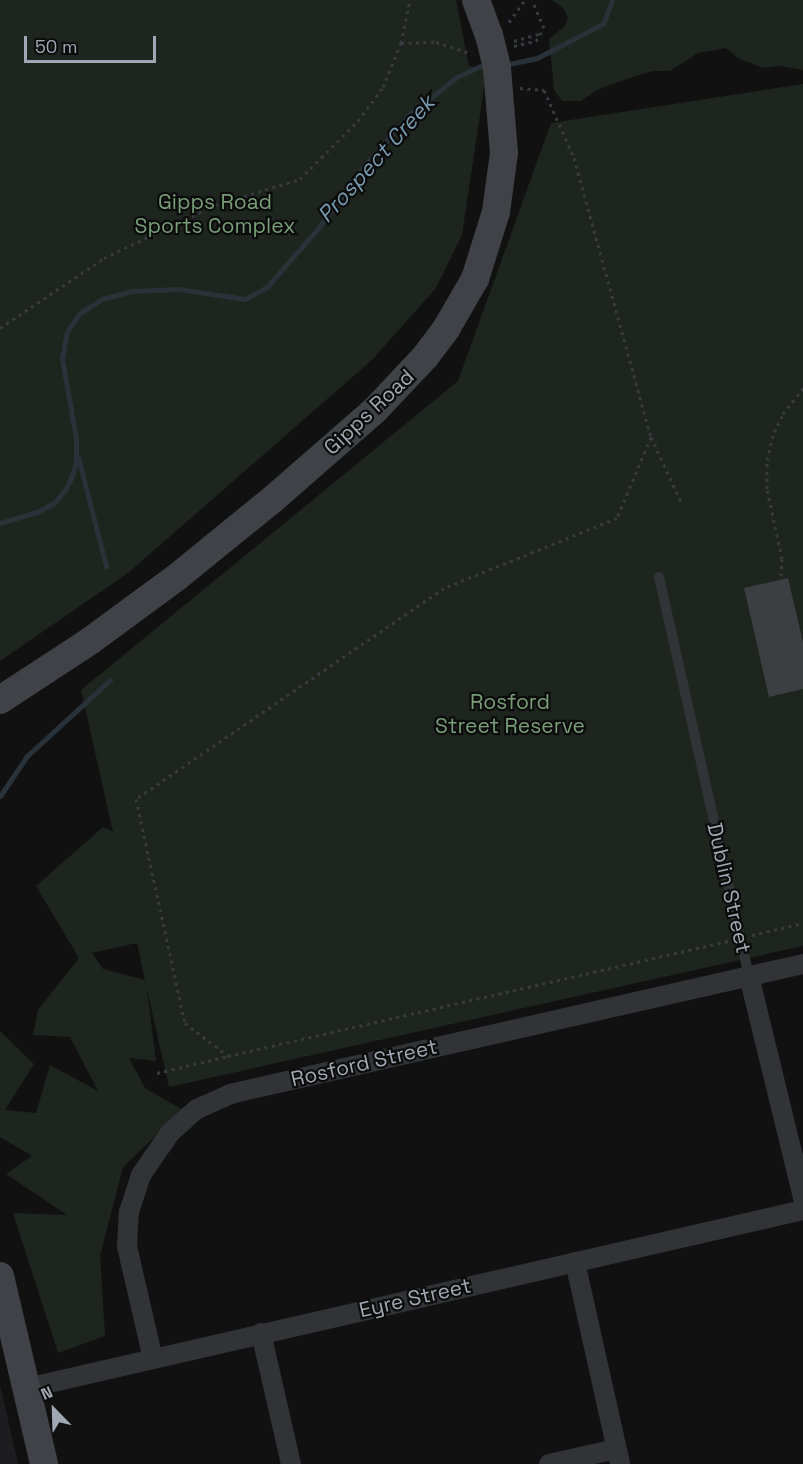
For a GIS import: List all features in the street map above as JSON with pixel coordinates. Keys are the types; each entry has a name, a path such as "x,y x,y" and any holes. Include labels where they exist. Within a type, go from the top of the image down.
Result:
{"main road":[{"name":"Gipps Road","path":"3,701 177,577 246,522 375,410 425,357 446,328 475,279 487,244 502,179 504,124 510,90 499,31 476,0"},
{"path":"0,1276 44,1464"}],"street":[{"name":"Rosford Street","path":"153,1359 127,1246 129,1212 141,1175 170,1132 197,1108 230,1094 803,964"},
{"name":"Dublin Street","path":"749,976 803,1197"},
{"name":"Eyre Street","path":"27,1388 803,1210"},
{"path":"549,1464 618,1456 574,1262"},
{"path":"261,1333 291,1464"}],"lane":[{"name":"Dublin Street","path":"659,577 749,976"}],"path":[{"path":"0,328 104,258 215,205 300,179 358,122 382,87 401,43 410,0"},
{"path":"499,31 525,0"},
{"path":"532,0 542,21 541,33"},
{"path":"401,43 436,42 458,50"},
{"path":"510,90 544,90 574,158 651,437 681,502"},
{"path":"781,576 782,559 767,489 767,460 774,432 783,414 803,388"},
{"path":"228,1056 185,1023 136,799 444,588 616,518 651,437"},
{"path":"157,1073 803,923"}],"shaded area":[{"path":"0,1385 18,1463 17,1464 0,1464"}],"green space":[{"name":"Gipps Road Sports Complex","path":"0,0 456,0 469,66 487,68 462,235 436,288 372,360 128,573 0,661"},
{"path":"552,0 803,0 803,70 780,66 763,68 738,58 726,48 698,53 670,71 652,71 618,82 597,90 581,101 562,101 554,90 549,39 565,26 568,17 563,8"},
{"name":"Rosford Street Reserve","path":"803,84 803,946 169,1087 147,989 156,1061 129,1058 145,1088 183,1110 123,1167 100,1256 105,1336 58,1353 13,1213 67,1215 6,1174 32,1156 0,1137 0,1031 34,1064 5,1110 36,1113 50,1065 98,1091 70,1037 33,1035 38,1010 79,958 36,886 103,827 113,832 81,690 458,381 551,123","holes":["137,943 145,980 103,969 92,953"]}],"building":[{"path":"788,578 803,642 803,689 769,697 744,588"}],"waterway":[{"name":"Prospect Creek","path":"504,65 537,58 603,24 612,0"},
{"name":"Prospect Creek","path":"0,523 37,512 54,503 65,490 72,476 76,461 76,439 62,359 67,332 80,313 102,299 131,291 178,289 245,299 267,287 319,227 364,166 411,113 457,77 481,66 489,67"},
{"path":"78,457 106,566"},
{"path":"0,796 27,756 110,680"}]}
